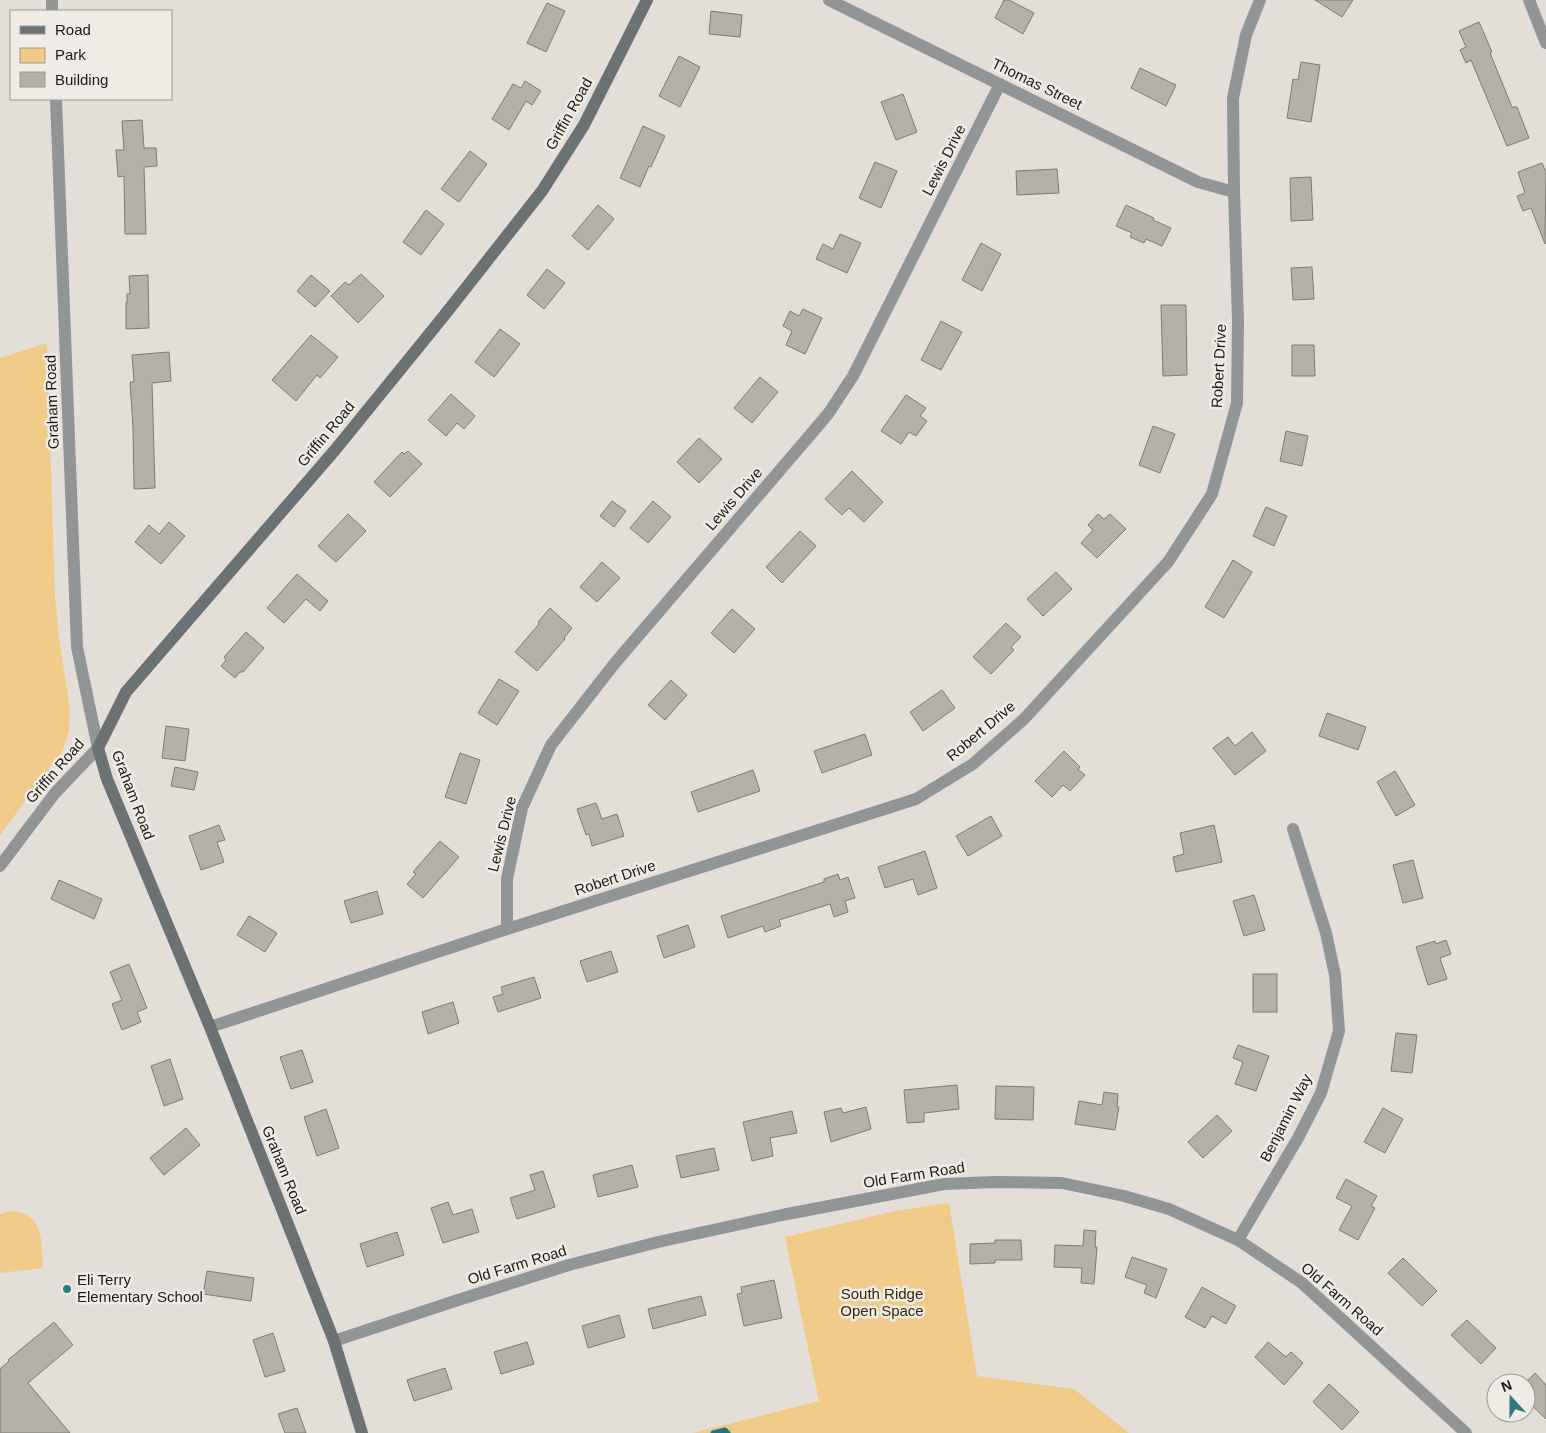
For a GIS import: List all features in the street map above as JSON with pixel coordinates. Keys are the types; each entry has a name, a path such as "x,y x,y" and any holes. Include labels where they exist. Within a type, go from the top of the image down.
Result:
{"street":[{"name":"Griffin Road","path":"0,866 55,793 98,748 126,692 335,450 542,191 584,125 647,0"},
{"name":"Thomas Street","path":"829,0 1198,182 1234,192"},
{"name":"Robert Drive","path":"210,1027 507,929 916,799 973,764 1024,719 1168,562 1212,494 1237,403 1238,322 1233,98 1246,35 1260,0"},
{"path":"1528,0 1546,43"},
{"name":"Lewis Drive","path":"507,929 507,879 522,808 551,745 614,663 828,414 853,376 1000,84"},
{"name":"Graham Road","path":"56,100 78,647 98,748 107,779 210,1027 334,1341 362,1433"},
{"name":"Benjamin Way","path":"1238,1240 1298,1138 1321,1093 1339,1031 1335,974 1326,933 1293,829"},
{"name":"Old Farm Road","path":"334,1341 560,1268 649,1245 782,1215 944,1184 996,1182 1062,1183 1124,1196 1169,1209 1238,1240 1302,1283 1466,1433"}],"green space":[{"path":"47,343 55,597 70,710 69,731 63,750 0,835 0,358"},
{"name":"South Ridge Open Space","path":"949,1203 977,1376 1074,1389 1129,1433 693,1433 819,1401 785,1237 895,1211"},
{"path":"12,1211 23,1213 36,1224 41,1240 43,1268 0,1273 0,1214"}],"building":[{"path":"1004,0 1009,0 1034,13 1023,34 995,18"},
{"path":"1315,0 1353,0 1342,17"},
{"path":"547,3 565,11 546,52 527,43"},
{"path":"711,11 742,15 740,37 709,34"},
{"path":"1479,22 1512,107 1517,107 1529,138 1507,146 1471,60 1466,63 1460,50 1466,47 1459,31"},
{"path":"679,56 700,67 680,107 659,96"},
{"path":"1301,62 1320,65 1311,122 1287,118 1293,79 1298,80"},
{"path":"1140,68 1176,85 1166,106 1131,88"},
{"path":"525,81 541,91 532,105 526,101 509,130 492,119 513,84 521,88"},
{"path":"903,94 917,132 896,140 881,102"},
{"path":"142,120 144,148 156,148 157,166 144,167 146,234 125,234 124,176 118,177 116,150 124,150 122,121"},
{"path":"643,126 665,136 640,187 620,178"},
{"path":"470,151 487,164 459,202 441,189"},
{"path":"875,162 897,171 881,208 859,198"},
{"path":"1542,163 1546,172 1545,244 1531,208 1523,211 1517,196 1525,193 1518,172"},
{"path":"1057,169 1059,193 1017,195 1016,171"},
{"path":"1311,177 1313,220 1291,221 1290,178"},
{"path":"598,205 614,219 588,250 572,236"},
{"path":"1126,205 1171,228 1162,246 1146,239 1144,243 1130,237 1132,233 1116,226"},
{"path":"426,210 444,224 421,255 403,242"},
{"path":"840,234 861,243 847,273 816,259 823,244 833,249"},
{"path":"981,243 1001,254 982,291 962,280"},
{"path":"1312,267 1314,299 1293,300 1291,268"},
{"path":"547,269 565,283 544,309 527,295"},
{"path":"361,274 384,296 358,323 331,296 345,282 349,285"},
{"path":"148,275 149,328 126,329 127,294 130,294 129,276"},
{"path":"311,275 330,291 315,307 297,291"},
{"path":"1161,305 1186,305 1187,375 1163,376"},
{"path":"803,309 822,318 805,354 786,345 792,331 783,326 790,311 799,316"},
{"path":"941,321 962,332 941,370 921,360"},
{"path":"500,329 520,344 494,377 475,362"},
{"path":"311,335 338,357 320,378 317,375 296,401 272,380"},
{"path":"1292,345 1314,345 1315,376 1292,376"},
{"path":"169,352 171,381 152,383 155,488 134,489 130,382 134,382 132,355"},
{"path":"760,377 778,392 752,423 734,408"},
{"path":"451,394 475,416 464,429 457,423 446,436 428,420"},
{"path":"906,395 926,408 920,416 927,421 916,436 909,432 901,444 881,431"},
{"path":"1153,426 1175,434 1160,473 1139,465"},
{"path":"1286,431 1308,436 1302,466 1280,461"},
{"path":"699,438 722,459 699,483 677,462"},
{"path":"408,451 422,464 390,497 374,482 402,452 404,454"},
{"path":"852,471 883,502 864,522 849,508 842,515 825,499"},
{"path":"612,501 626,511 614,527 600,516"},
{"path":"653,501 671,517 648,543 630,528"},
{"path":"1266,507 1287,516 1274,546 1253,536"},
{"path":"348,514 366,531 336,562 318,546"},
{"path":"1098,514 1104,519 1110,514 1126,529 1097,558 1081,543 1093,530 1088,525"},
{"path":"169,522 185,536 161,564 135,542 149,525 159,534"},
{"path":"800,531 816,546 782,583 766,567"},
{"path":"1233,560 1252,572 1224,618 1205,607"},
{"path":"602,562 620,578 597,602 580,587"},
{"path":"1056,572 1072,589 1043,616 1027,599"},
{"path":"297,574 328,601 320,611 306,599 284,623 267,608"},
{"path":"550,608 572,628 565,639 537,671 515,652"},
{"path":"732,609 755,629 734,653 711,633"},
{"path":"1006,623 1021,637 1011,647 1014,650 991,674 973,657"},
{"path":"246,632 264,648 243,672 240,672 235,678 221,666 226,660 224,657"},
{"path":"499,679 519,691 497,725 478,713"},
{"path":"671,680 687,695 665,720 648,705"},
{"path":"942,690 955,708 923,731 910,712"},
{"path":"1327,713 1366,727 1358,750 1319,736"},
{"path":"166,726 189,729 185,761 162,758"},
{"path":"1252,732 1266,751 1235,775 1213,748 1228,737 1235,746"},
{"path":"865,734 872,755 822,773 814,751"},
{"path":"1064,751 1080,767 1078,769 1085,775 1070,791 1063,785 1052,797 1035,781"},
{"path":"460,753 480,760 466,804 445,797"},
{"path":"175,767 198,772 194,790 171,786"},
{"path":"753,770 760,791 698,812 691,792"},
{"path":"1395,771 1415,805 1396,816 1377,782"},
{"path":"596,803 602,819 617,814 624,836 592,846 589,834 586,835 577,809"},
{"path":"991,816 1002,836 968,856 956,836"},
{"path":"219,825 225,840 217,842 224,862 201,870 189,836"},
{"path":"1214,825 1222,862 1176,872 1173,857 1184,854 1180,833"},
{"path":"440,841 459,857 423,898 407,884 416,874 413,872"},
{"path":"925,851 937,888 918,895 913,879 885,888 878,867"},
{"path":"1413,860 1423,898 1403,903 1393,865"},
{"path":"838,874 840,880 848,877 855,898 845,901 848,912 834,917 830,904 779,920 781,926 765,932 763,926 728,938 721,916 824,882 824,879"},
{"path":"59,880 102,899 94,919 51,899"},
{"path":"377,891 383,914 351,923 344,901"},
{"path":"1254,895 1265,930 1244,936 1233,901"},
{"path":"249,916 277,933 265,952 237,935"},
{"path":"688,925 695,947 664,958 657,936"},
{"path":"1446,940 1451,954 1440,958 1447,979 1428,985 1416,947 1435,941 1436,944"},
{"path":"611,951 618,972 587,982 580,961"},
{"path":"129,964 147,1008 137,1012 141,1022 122,1030 112,1004 122,1000 110,972"},
{"path":"1253,974 1277,974 1277,1012 1253,1012"},
{"path":"534,977 541,998 498,1012 493,997 503,994 501,987"},
{"path":"453,1002 459,1023 428,1034 422,1012"},
{"path":"1396,1033 1417,1035 1412,1073 1391,1071"},
{"path":"1238,1045 1269,1056 1256,1091 1235,1084 1243,1062 1233,1058"},
{"path":"302,1050 313,1082 291,1089 280,1057"},
{"path":"170,1059 183,1099 164,1106 151,1066"},
{"path":"957,1085 959,1109 924,1113 924,1122 907,1123 904,1090"},
{"path":"996,1086 1034,1087 1033,1120 995,1119"},
{"path":"1104,1092 1118,1094 1117,1107 1119,1107 1115,1130 1075,1124 1079,1101 1102,1105"},
{"path":"866,1107 871,1129 831,1142 824,1112 841,1108 843,1113"},
{"path":"1383,1108 1403,1119 1385,1153 1364,1142"},
{"path":"326,1109 339,1148 317,1156 304,1117"},
{"path":"792,1111 797,1133 770,1138 773,1156 752,1161 743,1122"},
{"path":"1217,1115 1232,1131 1203,1158 1188,1142"},
{"path":"186,1128 200,1145 164,1175 150,1158"},
{"path":"714,1148 719,1170 681,1178 676,1156"},
{"path":"632,1165 638,1187 598,1197 593,1175"},
{"path":"543,1171 555,1207 517,1219 510,1198 535,1190 530,1175"},
{"path":"1346,1179 1377,1196 1371,1206 1375,1208 1358,1240 1339,1230 1352,1206 1336,1198"},
{"path":"448,1202 453,1215 472,1209 479,1232 443,1243 431,1208"},
{"path":"1084,1230 1096,1231 1095,1247 1097,1247 1094,1284 1081,1283 1082,1268 1054,1267 1055,1245 1083,1246"},
{"path":"397,1232 404,1255 367,1267 360,1244"},
{"path":"995,1240 1021,1240 1022,1260 995,1260 995,1263 970,1264 970,1244 995,1243"},
{"path":"1132,1257 1167,1269 1156,1298 1144,1293 1147,1285 1125,1277"},
{"path":"1403,1258 1437,1291 1422,1306 1388,1273"},
{"path":"207,1271 254,1278 251,1301 203,1294"},
{"path":"774,1280 782,1318 744,1326 737,1294 742,1293 741,1287"},
{"path":"1202,1287 1236,1306 1226,1324 1212,1316 1205,1328 1185,1317"},
{"path":"701,1296 706,1315 653,1329 648,1309"},
{"path":"619,1315 625,1337 588,1348 582,1326"},
{"path":"1467,1320 1496,1348 1481,1364 1451,1335"},
{"path":"54,1322 73,1345 28,1383 70,1433 0,1433 0,1369 8,1360"},
{"path":"273,1333 285,1371 265,1377 253,1340"},
{"path":"527,1342 534,1364 501,1374 494,1352"},
{"path":"1268,1342 1286,1357 1291,1352 1303,1363 1284,1385 1255,1357"},
{"path":"445,1368 452,1389 414,1401 407,1380"},
{"path":"1536,1374 1546,1385 1546,1419 1536,1410"},
{"path":"1329,1384 1359,1412 1342,1430 1313,1402"},
{"path":"297,1408 306,1433 285,1433 278,1414"}],"waterway":[{"path":"713,1433 725,1430 728,1433"}],"place":[{"name":"Eli Terry Elementary School","path":"67,1289"}]}
